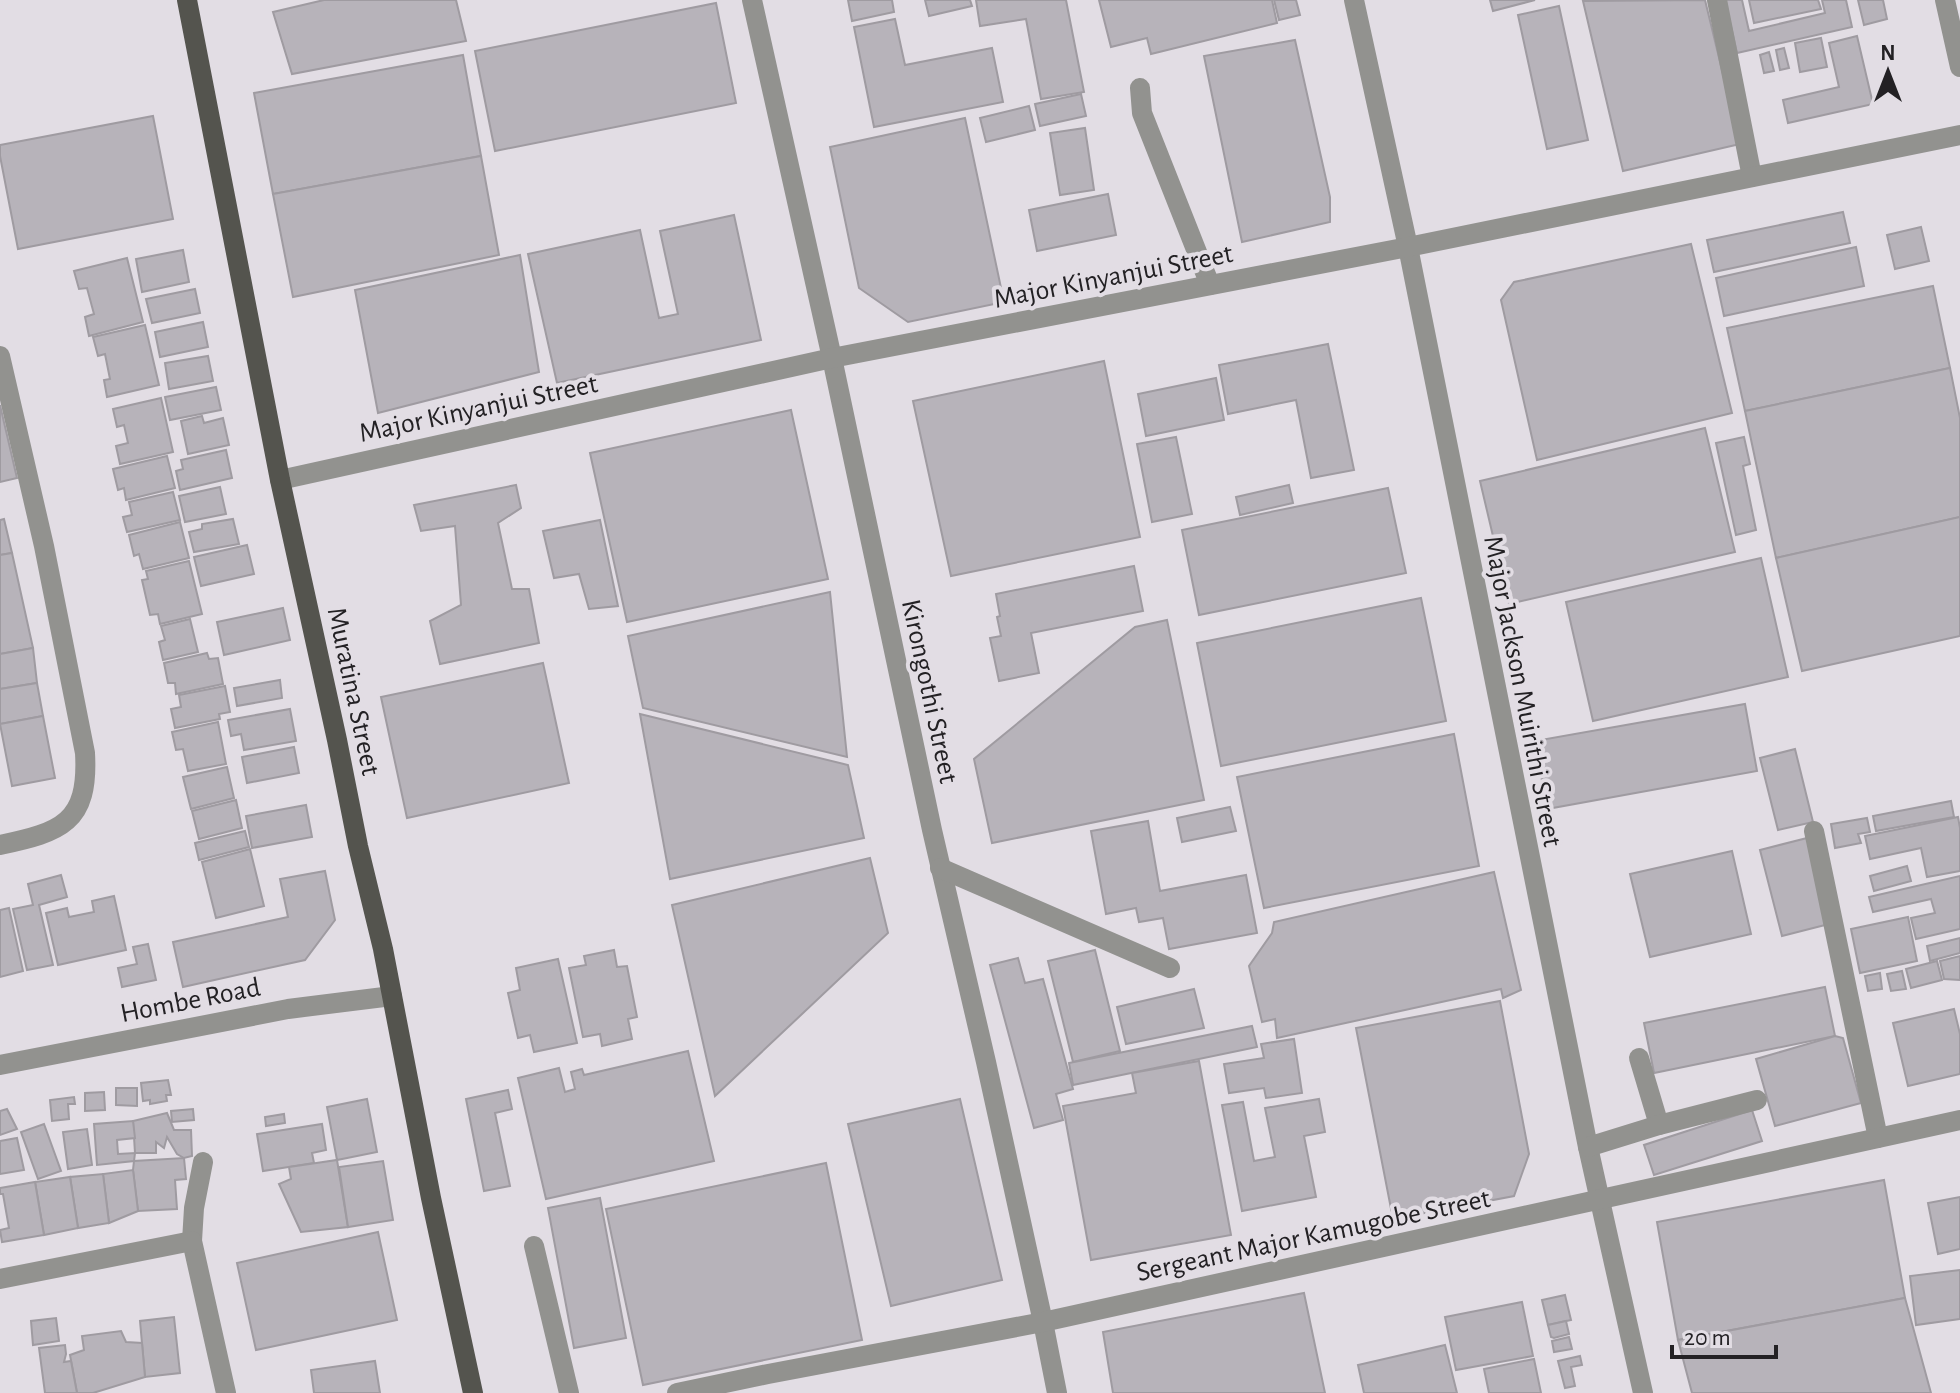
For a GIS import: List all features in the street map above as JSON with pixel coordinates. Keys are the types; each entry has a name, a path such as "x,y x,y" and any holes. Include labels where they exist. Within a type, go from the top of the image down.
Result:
{"main road":[{"name":"Muratina Street","path":"187,0 280,480 383,949 431,1198 473,1393"}],"street":[{"name":"Kirongothi Street","path":"752,0 1057,1393"},
{"name":"Major Jackson Muirithi Street","path":"1354,0 1408,247 1588,1147 1643,1393"},
{"path":"1717,0 1752,177"},
{"path":"1945,0 1960,67"},
{"path":"1140,88 1142,113 1210,285"},
{"name":"Major Kinyanjui Street","path":"280,480 832,358 1408,247 1960,135"},
{"path":"0,356 44,546 85,753 86,775 75,813 58,829 35,838 0,845"},
{"path":"1814,831 1878,1138"},
{"path":"940,868 1170,968"},
{"name":"Hombe Road","path":"0,1065 288,1009 392,996"},
{"path":"1639,1058 1659,1125"},
{"path":"1588,1147 1757,1100"},
{"name":"Sergeant Major Kamugobe Street","path":"677,1393 770,1383 1960,1120"},
{"path":"203,1162 194,1208 192,1241 226,1393"},
{"path":"0,1279 192,1241"},
{"path":"534,1246 569,1393"}],"building":[{"path":"324,0 456,0 466,41 292,74 273,12"},
{"path":"848,0 892,0 894,12 852,21"},
{"path":"925,0 970,0 972,6 929,16"},
{"path":"976,0 1066,0 1084,92 1041,99 1026,19 980,26"},
{"path":"1099,0 1272,0 1277,23 1151,54 1147,38 1111,47"},
{"path":"1274,0 1296,0 1300,15 1279,20"},
{"path":"1490,0 1535,0 1493,11"},
{"path":"1705,0 1740,144 1623,171 1583,1"},
{"path":"1725,0 1742,0 1749,31 1825,13 1822,0 1846,0 1852,27 1737,53"},
{"path":"1749,0 1818,0 1821,9 1754,23"},
{"path":"1858,0 1883,0 1887,19 1864,25"},
{"path":"716,3 736,103 495,151 475,51"},
{"path":"1559,6 1588,140 1547,149 1518,15"},
{"path":"895,19 905,65 992,48 1003,102 874,127 854,27"},
{"path":"1857,36 1873,104 1788,123 1783,100 1839,87 1829,43"},
{"path":"1821,38 1827,67 1800,72 1795,43"},
{"path":"1295,40 1330,197 1330,222 1242,242 1204,56"},
{"path":"1784,48 1789,68 1780,70 1776,50"},
{"path":"1769,52 1774,71 1764,73 1760,55"},
{"path":"463,55 481,156 273,194 254,93"},
{"path":"1081,94 1086,116 1040,126 1035,104"},
{"path":"1029,106 1035,130 986,142 980,118"},
{"path":"153,116 173,219 18,249 0,145"},
{"path":"965,118 1004,302 908,322 859,288 830,147"},
{"path":"1085,128 1094,190 1060,195 1050,133"},
{"path":"481,156 499,255 293,297 273,194"},
{"path":"1108,194 1116,235 1037,251 1029,210"},
{"path":"1843,212 1850,243 1714,272 1707,240"},
{"path":"734,215 761,340 557,383 528,254 640,230 659,318 678,314 660,231"},
{"path":"1921,227 1929,261 1895,269 1887,235"},
{"path":"1691,244 1732,413 1537,460 1501,300 1514,282"},
{"path":"1856,247 1864,286 1724,316 1716,278"},
{"path":"183,250 189,282 142,292 136,259"},
{"path":"520,255 539,372 378,413 355,290"},
{"path":"127,258 143,322 89,336 85,317 94,314 87,288 79,289 74,271"},
{"path":"1933,286 1950,368 1745,411 1727,328"},
{"path":"195,289 200,313 152,323 146,299"},
{"path":"203,322 208,347 160,357 155,332"},
{"path":"145,325 159,385 107,397 104,380 110,379 105,354 98,356 93,337"},
{"path":"1328,344 1354,470 1311,478 1296,400 1228,414 1219,365"},
{"path":"208,356 213,381 169,389 165,363"},
{"path":"1104,361 1140,537 951,576 913,401"},
{"path":"1950,368 1960,418 1960,517 1776,558 1745,411"},
{"path":"1216,378 1224,420 1146,436 1138,394"},
{"path":"216,387 221,410 170,420 165,397"},
{"path":"161,398 173,452 120,464 116,446 128,443 124,425 117,427 113,409"},
{"path":"0,405 17,478 0,482"},
{"path":"791,410 828,579 627,622 590,453"},
{"path":"202,416 204,423 223,418 229,445 188,454 181,421"},
{"path":"1705,428 1735,552 1509,604 1480,481"},
{"path":"1176,437 1192,514 1152,522 1137,444"},
{"path":"1744,437 1750,464 1743,466 1756,530 1736,535 1716,443"},
{"path":"226,450 232,478 180,490 176,471 183,469 181,460"},
{"path":"167,456 175,488 126,500 124,488 118,490 113,469"},
{"path":"516,485 521,508 498,523 512,589 529,589 539,643 440,664 430,621 461,605 455,526 421,531 414,505"},
{"path":"1289,485 1293,503 1240,515 1236,497"},
{"path":"220,487 226,514 185,522 179,496"},
{"path":"1388,488 1406,573 1199,615 1182,530"},
{"path":"173,492 180,520 127,532 123,517 132,515 129,502"},
{"path":"1960,517 1960,636 1802,671 1776,558"},
{"path":"4,519 12,553 0,555 0,520"},
{"path":"233,519 239,544 194,552 189,532 202,529 202,524"},
{"path":"600,520 618,606 589,609 579,574 554,578 543,531"},
{"path":"180,522 189,558 143,569 139,554 134,556 129,535"},
{"path":"247,545 254,574 201,586 194,557"},
{"path":"12,553 33,648 0,654 0,555"},
{"path":"1761,558 1788,677 1593,721 1566,602"},
{"path":"189,561 202,614 160,624 158,614 150,615 142,580 148,579 146,571"},
{"path":"1134,566 1143,611 1031,633 1039,673 999,681 990,638 1001,636 996,594"},
{"path":"830,592 847,757 643,708 628,636"},
{"path":"1421,598 1446,721 1221,766 1197,643"},
{"path":"283,608 290,640 224,655 217,622"},
{"path":"190,619 198,652 163,660 159,642 165,640 161,626"},
{"path":"1167,620 1204,800 992,843 974,759 1135,627"},
{"path":"33,648 37,683 0,689 0,654"},
{"path":"207,653 209,659 218,658 223,684 176,694 175,683 168,683 164,663"},
{"path":"543,663 569,783 407,818 381,697"},
{"path":"280,680 282,698 237,706 234,688"},
{"path":"37,683 43,716 0,724 0,689"},
{"path":"225,686 230,712 219,714 220,719 175,728 171,709 181,707 179,695"},
{"path":"1745,704 1757,771 1547,809 1535,741"},
{"path":"290,709 296,741 244,750 241,734 231,736 228,720"},
{"path":"640,714 848,765 864,838 670,879"},
{"path":"43,716 55,778 12,786 0,724"},
{"path":"218,722 226,764 188,771 183,749 176,750 172,732"},
{"path":"1454,734 1479,866 1264,908 1237,777"},
{"path":"294,747 299,773 247,783 242,757"},
{"path":"1795,749 1813,822 1778,830 1760,758"},
{"path":"227,767 234,798 191,809 183,777"},
{"path":"236,800 242,828 199,839 192,811"},
{"path":"1951,801 1954,817 1876,831 1873,816"},
{"path":"306,805 312,837 252,848 246,816"},
{"path":"1230,807 1236,831 1182,842 1177,818"},
{"path":"1958,817 1960,871 1927,877 1921,848 1870,859 1865,836"},
{"path":"1867,818 1870,832 1858,834 1861,843 1835,848 1831,824"},
{"path":"1148,821 1160,891 1246,875 1257,933 1169,949 1163,918 1139,922 1136,908 1106,914 1091,831"},
{"path":"245,831 249,847 199,860 195,843"},
{"path":"1807,838 1829,924 1782,936 1760,850"},
{"path":"250,849 264,906 216,918 202,862"},
{"path":"1732,851 1751,934 1650,957 1630,874"},
{"path":"870,858 888,933 715,1096 672,905"},
{"path":"1907,866 1911,881 1874,891 1870,876"},
{"path":"325,871 335,920 305,960 183,987 173,942 288,917 280,879"},
{"path":"1494,872 1521,990 1503,998 1501,989 1277,1038 1275,1019 1262,1022 1249,966 1272,933 1274,922"},
{"path":"61,875 67,897 39,905 53,965 27,970 13,909 33,905 28,884"},
{"path":"1960,876 1960,929 1916,939 1911,918 1935,913 1931,899 1873,912 1869,897"},
{"path":"114,896 126,950 58,965 46,913 67,908 69,917 94,912 92,901"},
{"path":"9,908 23,971 0,977 0,910"},
{"path":"1908,917 1917,961 1860,973 1851,929"},
{"path":"1960,938 1960,953 1930,961 1927,946"},
{"path":"148,944 156,980 122,987 118,968 137,964 133,947"},
{"path":"614,950 617,967 627,966 637,1017 628,1019 632,1039 602,1046 600,1034 583,1037 569,968 586,965 584,956"},
{"path":"1095,950 1120,1051 1073,1062 1048,961"},
{"path":"1960,956 1960,980 1944,979 1940,961"},
{"path":"1018,958 1025,983 1043,979 1073,1089 1056,1094 1063,1120 1034,1128 990,965"},
{"path":"558,959 577,1043 534,1052 530,1035 518,1038 508,993 520,990 516,968"},
{"path":"1937,961 1942,980 1911,988 1906,969"},
{"path":"1902,971 1906,989 1891,991 1887,974"},
{"path":"1880,973 1882,989 1868,991 1865,976"},
{"path":"1825,987 1835,1036 1654,1073 1644,1023"},
{"path":"1194,989 1204,1028 1126,1044 1117,1007"},
{"path":"1500,1001 1529,1154 1514,1196 1393,1219 1356,1028"},
{"path":"1954,1009 1960,1034 1960,1074 1908,1086 1893,1023"},
{"path":"1252,1026 1257,1047 1073,1085 1069,1063"},
{"path":"1835,1036 1843,1038 1861,1103 1775,1126 1756,1059"},
{"path":"1294,1039 1302,1093 1266,1098 1264,1088 1229,1093 1224,1064 1264,1058 1261,1044"},
{"path":"688,1051 714,1161 546,1199 518,1078 559,1068 565,1092 575,1089 571,1072 582,1069 584,1075"},
{"path":"1199,1061 1231,1235 1091,1260 1063,1106 1136,1093 1132,1073"},
{"path":"168,1080 171,1095 166,1095 167,1101 150,1104 150,1100 143,1101 141,1083"},
{"path":"116,1088 137,1088 137,1106 116,1105"},
{"path":"508,1090 512,1109 495,1113 510,1186 484,1191 466,1099"},
{"path":"104,1092 105,1110 85,1111 85,1093"},
{"path":"74,1097 75,1104 68,1104 69,1119 52,1121 50,1100"},
{"path":"367,1099 377,1152 337,1160 327,1107"},
{"path":"960,1099 1002,1280 891,1306 848,1124"},
{"path":"1319,1099 1325,1132 1304,1136 1316,1197 1242,1211 1222,1105 1243,1102 1254,1161 1275,1157 1265,1108"},
{"path":"7,1109 17,1129 0,1135 0,1111"},
{"path":"193,1109 194,1120 172,1122 171,1111"},
{"path":"1752,1110 1762,1141 1654,1175 1644,1145"},
{"path":"167,1113 174,1130 191,1130 192,1156 184,1158 177,1154 167,1137 164,1148 156,1142 156,1153 135,1153 133,1121"},
{"path":"284,1114 285,1123 266,1126 265,1117"},
{"path":"133,1121 135,1138 117,1140 118,1154 135,1153 134,1161 97,1165 94,1124"},
{"path":"44,1124 61,1171 38,1179 21,1132"},
{"path":"322,1124 326,1150 312,1153 314,1163 263,1171 257,1134"},
{"path":"87,1129 92,1165 68,1169 63,1132"},
{"path":"17,1138 24,1170 0,1174 0,1141"},
{"path":"184,1158 186,1179 175,1180 177,1209 138,1211 134,1161"},
{"path":"337,1160 348,1227 301,1232 279,1184 291,1179 289,1167"},
{"path":"383,1161 393,1220 348,1227 339,1167"},
{"path":"826,1163 862,1340 643,1385 606,1209"},
{"path":"133,1170 138,1211 109,1223 103,1174"},
{"path":"103,1174 109,1223 78,1228 70,1177"},
{"path":"70,1177 78,1228 44,1235 35,1182"},
{"path":"1884,1180 1905,1298 1678,1340 1657,1222"},
{"path":"35,1182 44,1235 2,1242 0,1230 9,1228 0,1188"},
{"path":"1960,1197 1960,1249 1938,1254 1928,1203"},
{"path":"600,1198 626,1338 574,1348 548,1208"},
{"path":"378,1232 397,1320 256,1350 237,1263"},
{"path":"1960,1270 1960,1319 1916,1325 1910,1276"},
{"path":"1304,1293 1325,1393 1113,1393 1103,1332"},
{"path":"1565,1295 1571,1320 1548,1325 1542,1300"},
{"path":"1905,1298 1931,1393 1692,1393 1678,1340"},
{"path":"1522,1302 1533,1356 1456,1370 1445,1317"},
{"path":"174,1317 180,1373 145,1377 140,1321"},
{"path":"56,1318 59,1341 33,1345 31,1321"},
{"path":"1566,1321 1569,1334 1551,1337 1548,1325"},
{"path":"121,1331 126,1342 142,1343 145,1377 93,1393 77,1393 70,1355 84,1350 82,1336"},
{"path":"1569,1337 1572,1349 1554,1352 1552,1341"},
{"path":"65,1345 64,1362 71,1361 77,1393 45,1393 39,1348"},
{"path":"1445,1345 1457,1393 1364,1393 1358,1365"},
{"path":"1580,1356 1582,1365 1571,1367 1575,1386 1565,1388 1558,1361"},
{"path":"1534,1359 1541,1393 1489,1393 1484,1369"},
{"path":"375,1361 380,1393 314,1393 311,1370"}]}
